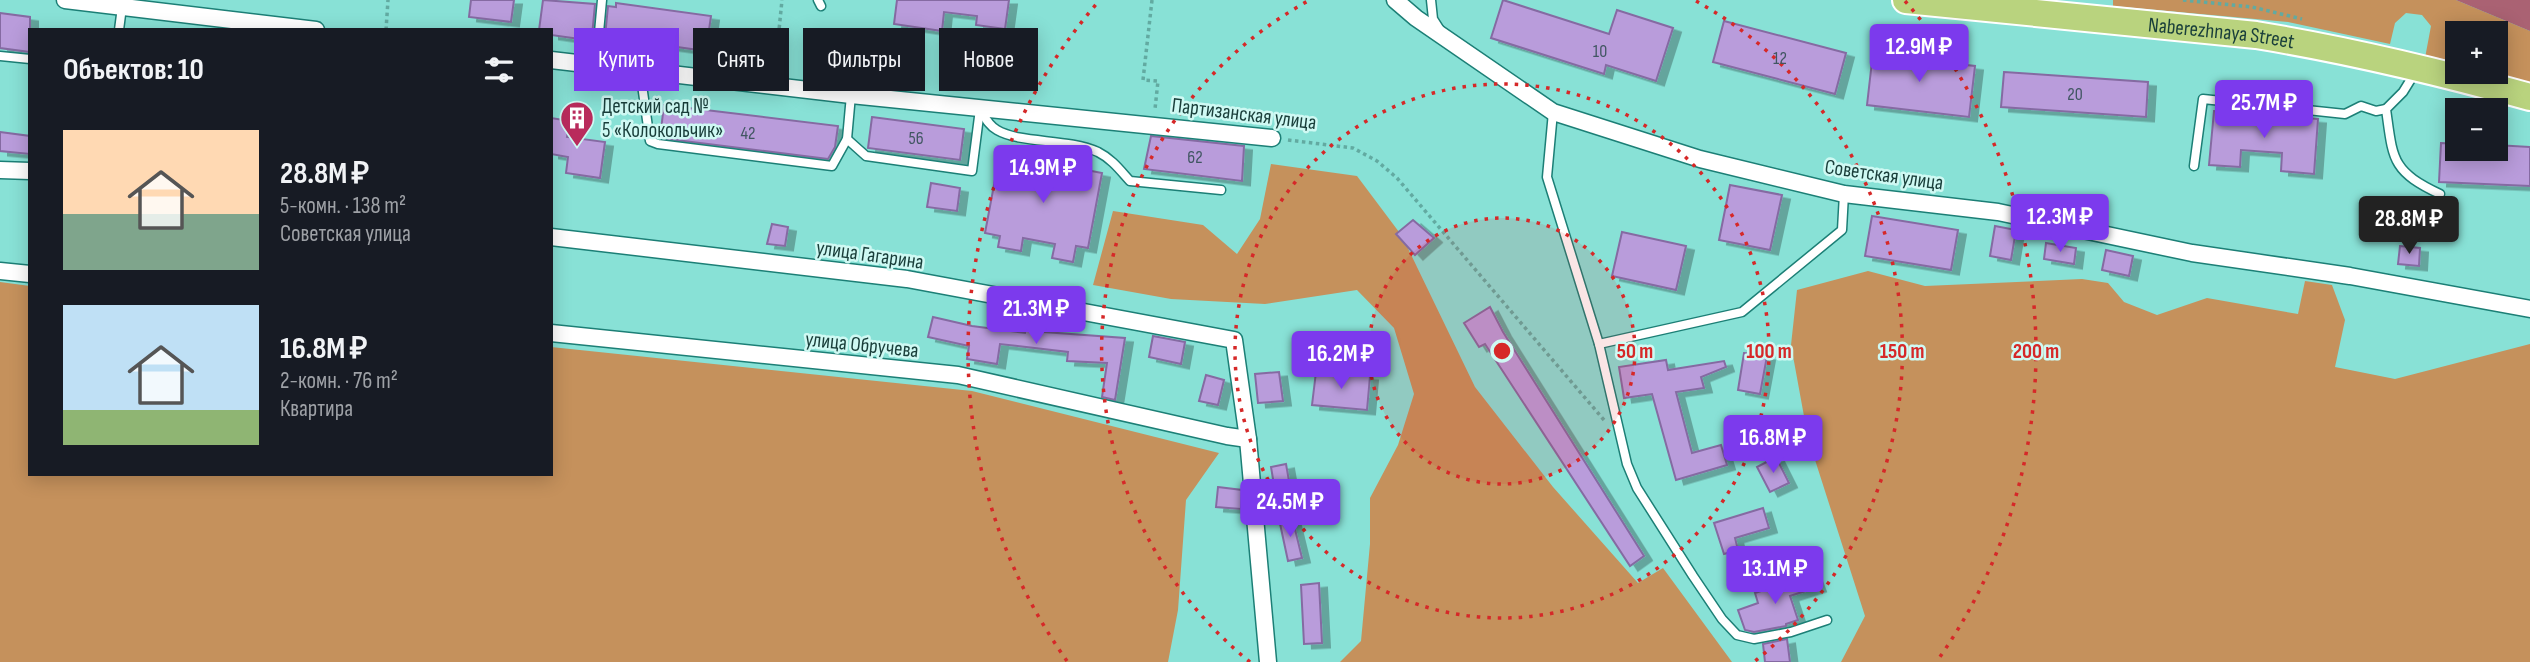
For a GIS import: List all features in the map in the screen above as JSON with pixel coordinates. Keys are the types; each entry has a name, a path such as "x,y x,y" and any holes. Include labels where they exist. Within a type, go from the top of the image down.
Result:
{"main road":[{"name":"Naberezhnaya Street","path":"1906,0 2078,9 2109,21 2256,35 2307,43 2530,97"},
{"path":"2045,0 2055,9 2078,9"}],"street":[{"path":"65,0 238,25 285,28"},
{"name":"Советская улица","path":"1395,0 1553,112 1700,159 1844,194 1998,212 2192,253 2350,276 2530,309"},
{"name":"Партизанская улица","path":"553,60 574,63"},
{"name":"Партизанская улица","path":"789,88 1272,138"},
{"path":"0,170 28,171"},
{"name":"улица Гагарина","path":"553,237 907,279 1234,340 1248,439 1268,662"},
{"path":"0,271 28,274"},
{"name":"улица Обручева","path":"553,333 958,375 1248,439"}],"lane":[{"path":"599,28 602,0"},
{"path":"1431,0 1433,19 1446,38"},
{"path":"119,28 122,7"},
{"path":"0,56 28,59"},
{"path":"2194,166 2203,99 2345,114 2361,106 2376,111 2386,109 2403,92 2417,68"},
{"path":"643,91 650,141 832,166 847,139 850,95"},
{"path":"847,139 866,156 972,171 980,108"},
{"path":"980,108 989,124 998,131 1066,142 1096,151 1110,159 1130,181 1221,190"},
{"path":"2386,109 2396,164 2417,183 2440,194"},
{"path":"1553,112 1547,177 1599,344 1615,419 1627,464 1637,488 1722,619 1737,635 1754,639 1791,632 1827,620"},
{"path":"1599,344 1742,312 1842,230 1844,194"}],"path":[{"path":"386,28 388,0"},
{"path":"779,28 782,0"},
{"path":"1152,0 1143,80 1158,81 1153,125"},
{"path":"2183,0 2252,7"},
{"name":"Партизанская улица","path":"1272,138 1353,148 1377,161 1397,178 1604,420"}],"shaded area":[{"path":"2113,0 2456,0 2506,21 2445,21 2445,63 2425,58 2431,26 2422,15 2406,13 2395,23 2390,44 2288,22 2113,6"},
{"path":"2456,0 2530,0 2530,31"},
{"path":"2508,22 2530,31 2530,86 2508,80"},
{"path":"1271,164 1357,176 1402,236 1475,387 1553,487 1638,583 1663,568 1732,662 1340,662 1361,641 1370,544 1370,498 1398,445 1414,394 1394,328 1357,290 1265,304 1171,299 1093,285 1113,211 1203,225 1237,254 1260,219"},
{"path":"1868,271 1925,286 2082,279 2108,283 2124,302 2157,315 2207,298 2298,314 2305,281 2332,285 2345,320 2335,367 2395,379 2530,344 2530,662 1841,662 1865,616 1808,438 1791,345 1797,290"},
{"path":"0,282 28,286 28,476 553,476 553,347 972,391 1219,453 1186,500 1178,610 1168,662 0,662"}],"building":[{"path":"471,0 514,0 511,22 469,17"},
{"path":"543,0 595,4 593,28 574,28 574,38 553,35 553,28 539,28"},
{"path":"897,0 1009,0 1005,28 976,25 977,16 944,12 942,28 939,31 894,24"},
{"path":"1503,0 1609,34 1617,10 1673,28 1656,81 1606,65 1604,74 1491,38"},
{"path":"616,3 711,16 709,28 693,28 693,49 679,47 679,28 606,28 608,6 616,7"},
{"path":"0,13 30,17 28,52 0,48"},
{"path":"1724,21 1846,53 1835,94 1713,62"},
{"path":"1875,35 1884,36 1884,56 1975,66 1969,117 1867,105"},
{"path":"2004,72 2148,82 2146,117 2001,107"},
{"path":"664,105 838,126 835,147 828,159 660,138"},
{"path":"2214,111 2318,119 2314,174 2281,171 2282,153 2241,150 2240,167 2209,165"},
{"path":"872,117 964,129 960,160 868,148"},
{"name":"Детский сад № 5 «Колокольчик»","path":"553,118 570,121 567,137 605,142 600,178 566,173 568,157 553,154"},
{"path":"0,132 28,136 28,154 0,151"},
{"path":"1151,136 1244,146 1242,181 1144,169"},
{"path":"2441,143 2445,143 2445,161 2508,161 2508,146 2530,147 2530,186 2439,182"},
{"path":"1000,153 1102,173 1088,248 1076,246 1073,262 1052,258 1055,244 1023,238 1021,251 998,247 1000,236 985,233"},
{"path":"931,183 960,188 957,211 927,207"},
{"path":"1730,185 1782,195 1770,250 1719,240"},
{"path":"1872,216 1958,230 1951,270 1865,256"},
{"path":"1413,220 1434,238 1415,255 1396,234"},
{"path":"772,224 788,227 785,246 767,244"},
{"path":"1995,226 2016,230 2011,260 1990,256"},
{"path":"1622,232 1686,246 1676,290 1612,276"},
{"path":"2046,243 2076,248 2074,264 2044,259"},
{"path":"2400,246 2420,248 2419,266 2398,264"},
{"path":"2106,250 2133,256 2129,276 2102,270"},
{"path":"1490,307 1644,556 1630,566 1485,344 1479,347 1464,323"},
{"path":"933,317 972,326 1025,333 1027,320 1045,322 1044,332 1125,338 1115,400 1102,397 1107,363 1067,361 1068,352 1000,344 997,364 967,359 969,346 928,337"},
{"path":"1153,336 1185,342 1181,364 1149,357"},
{"path":"1744,353 1767,356 1760,394 1738,390"},
{"path":"1666,360 1668,370 1724,361 1726,367 1701,377 1704,388 1676,392 1692,453 1721,445 1727,465 1676,480 1652,394 1624,398 1619,367"},
{"path":"1279,372 1283,401 1258,403 1255,374"},
{"path":"1316,372 1370,376 1367,410 1312,405"},
{"path":"1206,375 1224,380 1218,405 1199,401"},
{"path":"1776,457 1789,483 1770,492 1757,467"},
{"path":"1286,464 1289,481 1274,485 1271,467"},
{"path":"1218,487 1242,490 1241,509 1216,507"},
{"path":"1763,508 1769,528 1735,538 1738,550 1724,554 1714,523"},
{"path":"1292,517 1302,558 1288,561 1279,519"},
{"path":"1813,574 1818,587 1790,596 1798,620 1786,626 1754,632 1745,630 1738,610 1758,603 1755,593"},
{"path":"1319,583 1322,643 1304,644 1301,585"},
{"path":"1787,639 1790,662 1765,662 1763,644"}],"place":[{"name":"Детский сад № 5 «Колокольчик»","path":"577,148"}]}
